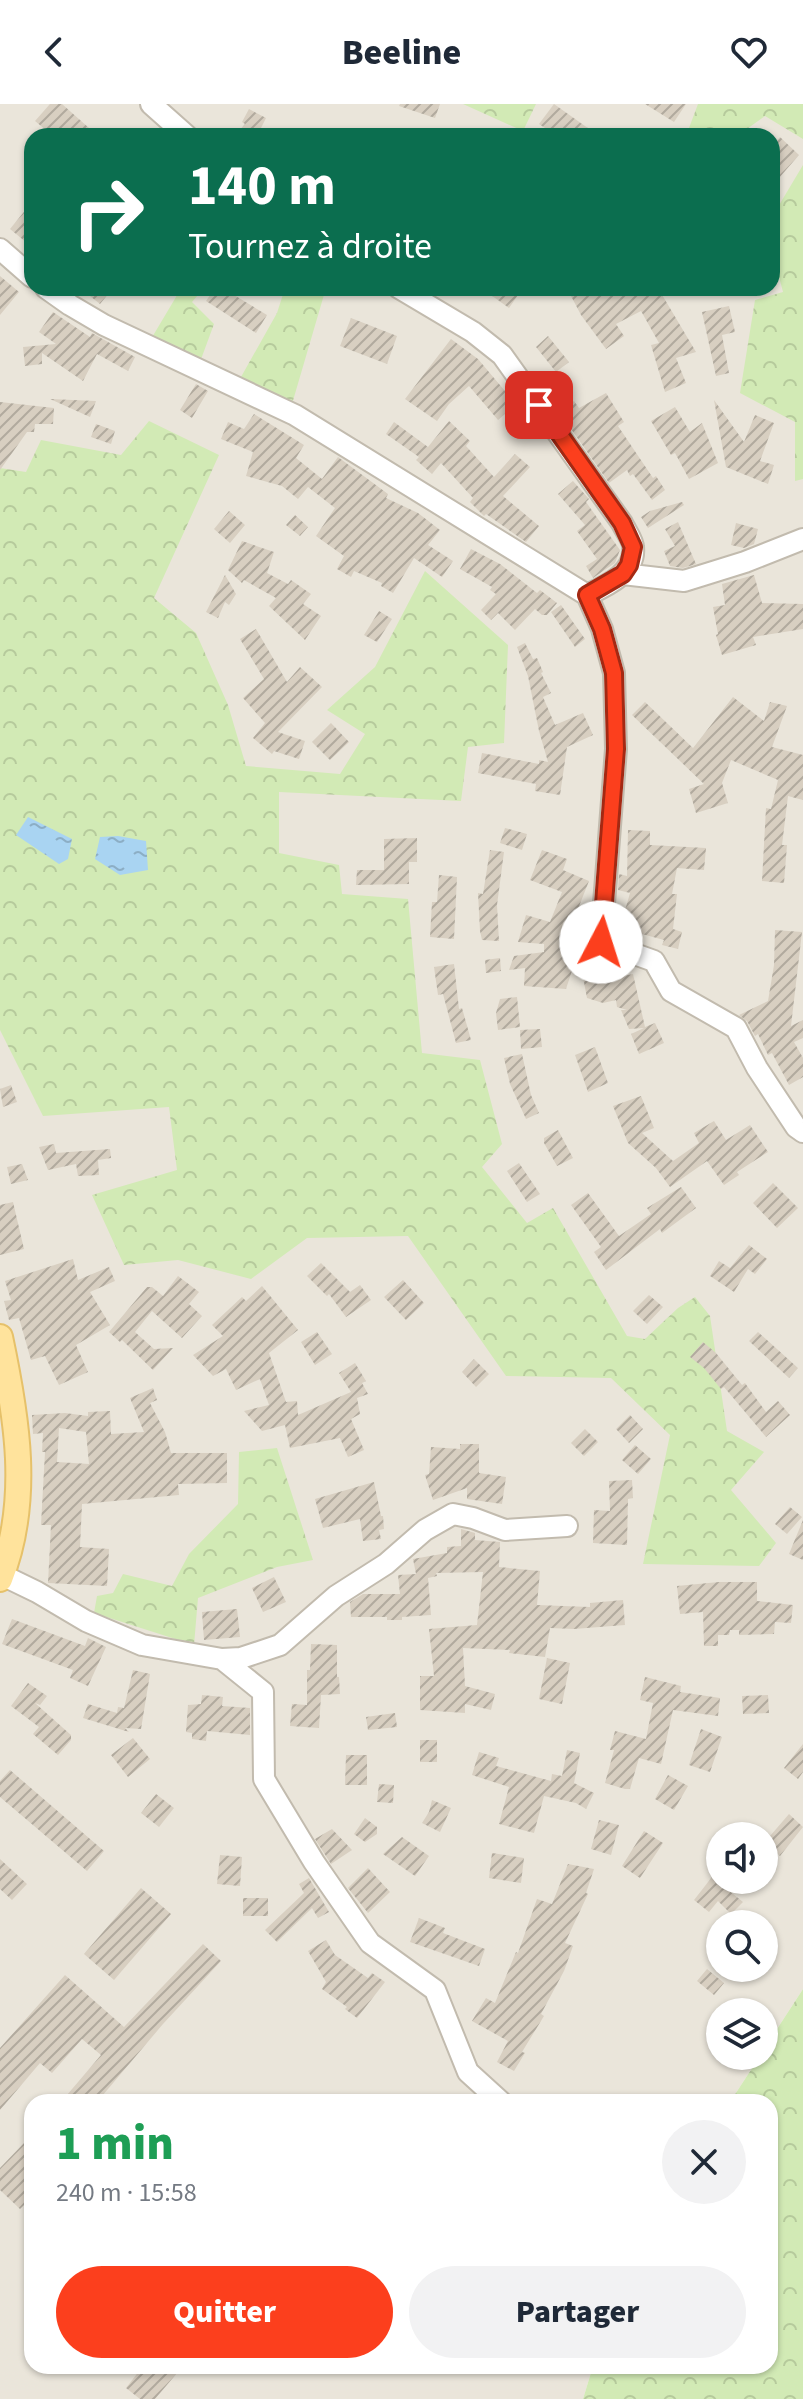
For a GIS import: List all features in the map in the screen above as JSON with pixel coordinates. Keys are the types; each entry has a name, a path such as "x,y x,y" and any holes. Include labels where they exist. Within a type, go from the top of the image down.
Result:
{"main road":[{"path":"0,1337 8,1413 20,1451 13,1537 1,1577"}],"street":[{"path":"151,104 178,128"},
{"path":"0,249 24,270"},
{"path":"57,296 104,325 295,415 587,595 602,629 614,673 616,749 601,942 654,961 671,991 736,1028 757,1068 796,1127 803,1132"},
{"path":"412,296 473,332 502,355 622,523 633,547 629,565 623,574 587,595"},
{"path":"623,574 684,581 803,539"},
{"path":"1,1577 37,1592 86,1621 142,1645 222,1659 260,1654 280,1645 336,1596 386,1564 425,1530 453,1514 505,1530 567,1526"},
{"path":"222,1659 263,1692 264,1779 314,1862 370,1943 435,1990 468,2072 492,2094"}],"shaded area":[{"path":"0,104 803,104 803,1989 778,2027 778,1998 706,1998 706,2070 751,2070 735,2094 24,2094 24,2374 591,2374 583,2399 0,2399"}],"green space":[{"path":"463,104 536,104 524,128 516,128"},
{"path":"698,104 803,104 803,139 765,116 748,128 689,128"},
{"path":"803,165 803,479 795,481 795,422 740,393 755,300 780,296 783,292 780,281 780,204"},
{"path":"197,296 192,302 214,324 200,362 151,339 176,297"},
{"path":"282,296 324,296 292,404 241,377 277,313"},
{"path":"149,421 219,455 154,598 196,633 228,705 246,766 340,774 365,734 327,710 375,667 425,571 508,645 504,743 468,747 461,801 279,792 279,853 339,865 342,894 408,899 422,1053 480,1060 502,1144 482,1167 527,1223 553,1208 627,1336 645,1339 678,1308 695,1297 710,1316 727,1431 764,1452 731,1490 776,1543 759,1566 643,1564 670,1435 611,1378 506,1376 408,1236 307,1238 251,1279 178,1260 124,1265 92,1195 177,1170 169,1107 43,1116 0,1030 0,468 26,472 41,440 121,455"},
{"path":"277,1448 313,1560 277,1567 198,1598 194,1645 94,1613 97,1596 113,1593 123,1574 172,1586 189,1554 238,1504 239,1452"},
{"path":"803,1989 803,2399 583,2399 591,2374 778,2374 778,2094 735,2094 751,2070 778,2070 778,2027"}],"water":[{"path":"28,817 72,839 68,859 59,864 16,835"},
{"path":"118,836 146,841 148,870 120,875 95,859 100,837"}],"building":[{"path":"50,104 62,104 89,128 43,128 35,121"},
{"path":"400,104 440,104 435,118"},
{"path":"554,104 588,128 545,128 539,124"},
{"path":"645,104 686,104 674,122"},
{"path":"249,109 266,118 261,128 242,128 245,124 242,122"},
{"path":"780,137 799,155 780,177"},
{"path":"24,212 24,240 10,229"},
{"path":"0,276 19,292 0,315"},
{"path":"90,296 106,296 100,304"},
{"path":"209,296 236,296 267,315 256,333 206,301"},
{"path":"492,296 517,296 509,308"},
{"path":"571,296 663,296 696,352 676,358 686,383 665,392 651,345 659,343 641,311 616,324 624,336 606,349"},
{"path":"729,306 735,332 722,335 729,373 716,376 702,312"},
{"path":"53,312 90,337 92,333 135,357 128,371 97,354 83,381 42,353 42,364 25,366 23,347 56,344 39,332"},
{"path":"351,318 397,336 387,364 340,346"},
{"path":"548,336 569,362 556,372 536,347"},
{"path":"451,339 478,359 516,404 498,420 469,386 449,404 437,421 405,399"},
{"path":"196,384 208,391 192,418 180,410"},
{"path":"606,393 624,422 618,426 653,478 656,476 665,490 652,500 627,470 609,483 559,412 574,401 579,408"},
{"path":"50,399 96,401 90,417"},
{"path":"714,400 744,442 755,415 774,423 760,461 774,465 768,484 726,467"},
{"path":"0,402 54,408 53,424 35,424 34,432 27,432 0,470"},
{"path":"675,407 690,432 702,423 718,463 689,479 675,453 671,455 651,421"},
{"path":"254,414 304,445 296,458 322,479 338,457 388,494 386,498 418,513 440,530 428,545 453,561 442,577 414,558 393,593 381,586 382,583 354,571 351,577 337,569 344,556 316,536 335,508 308,487 298,499 282,486 246,476 253,452 221,439 228,422 244,429"},
{"path":"449,421 470,441 466,446 494,477 515,454 530,467 503,496 539,526 526,542 486,514 484,516 470,502 473,498 441,463 432,474 416,460 419,457 386,434 394,422 428,447"},
{"path":"96,424 115,431 111,444 91,437"},
{"path":"573,481 589,499 586,502 620,550 615,563 593,578 586,566 597,559 577,531 585,525 558,494"},
{"path":"682,502 684,505 648,528 641,517 650,511"},
{"path":"229,511 245,525 230,543 214,529"},
{"path":"295,515 308,527 300,536 286,525"},
{"path":"678,522 696,564 683,568 670,566 664,551 675,546 665,529"},
{"path":"736,523 758,529 754,544 744,548 731,545"},
{"path":"242,541 274,552 267,573 288,584 291,580 311,594 303,604 321,616 305,640 269,606 276,598 244,580 242,583 228,570"},
{"path":"471,549 500,564 537,593 540,590 557,603 547,615 535,609 515,630 498,613 491,620 481,610 496,594 490,590 492,587 460,569"},
{"path":"225,575 236,594 229,605 225,602 218,618 206,612"},
{"path":"754,575 762,603 803,604 803,629 753,637 756,645 722,655 713,607 725,605 722,584"},
{"path":"561,605 585,639 575,647 551,612"},
{"path":"379,611 392,619 377,642 364,635"},
{"path":"256,629 287,682 300,667 322,687 278,732 305,741 299,759 274,751 272,754 253,738 265,723 243,698 264,679 240,639"},
{"path":"525,643 533,659 537,658 551,693 543,697 555,725 583,713 593,735 567,747 560,795 535,791 536,784 478,773 482,753 539,764 539,760 548,762 528,676 517,647"},
{"path":"733,697 764,721 770,702 787,706 772,747 803,755 803,800 788,796 782,845 787,845 784,883 762,881 766,808 771,809 778,780 731,760 722,783 728,803 696,813 689,789 704,784 632,715 645,702 693,748"},
{"path":"331,723 349,742 330,760 312,742"},
{"path":"505,828 527,834 522,850 500,843"},
{"path":"628,830 650,831 650,845 706,848 704,870 677,868 672,894 677,894 673,929 682,932 678,949 662,945 664,940 620,928 630,893 618,890 619,874 627,876"},
{"path":"417,838 417,862 409,862 409,884 356,885 357,870 384,870 384,839"},
{"path":"490,850 504,852 497,905 499,941 482,940 480,931 478,893 483,894"},
{"path":"542,850 567,859 563,870 589,881 568,934 583,937 566,989 524,986 525,968 509,970 514,956 544,952 544,944 518,942 526,915 550,922 562,892 530,880"},
{"path":"439,875 457,877 454,939 430,937 432,902 437,902"},
{"path":"775,930 802,932 791,1026 803,1020 803,1038 794,1042 803,1058 803,1077 789,1085 772,1053 768,1055 758,1034 755,1036 747,1021 739,1015 768,1001 774,965"},
{"path":"500,958 501,971 486,973 485,960"},
{"path":"454,964 459,1009 462,1008 471,1040 456,1043 443,994 438,995 434,967"},
{"path":"601,973 603,980 633,974 645,1027 655,1023 664,1043 639,1054 631,1034 644,1028 629,1029 621,1010 627,1010 617,1007 616,1000 603,1003 587,998 583,977"},
{"path":"517,997 520,1027 498,1030 496,1013 500,999"},
{"path":"540,1029 542,1047 521,1049 520,1030"},
{"path":"595,1047 608,1083 588,1092 575,1055"},
{"path":"522,1054 531,1095 539,1113 526,1119 510,1084 504,1058"},
{"path":"11,1085 17,1102 3,1107 0,1089"},
{"path":"641,1096 654,1128 642,1133 673,1161 699,1143 694,1133 714,1121 726,1140 750,1125 768,1152 737,1172 739,1175 724,1185 707,1161 670,1187 656,1168 628,1143 613,1106"},
{"path":"558,1130 573,1158 557,1166 544,1138"},
{"path":"54,1144 56,1153 110,1149 111,1158 98,1160 99,1175 78,1176 76,1164 48,1170 39,1147"},
{"path":"519,1163 540,1194 527,1202 507,1171"},
{"path":"22,1164 28,1180 11,1184 7,1167"},
{"path":"773,1183 798,1208 777,1228 753,1203"},
{"path":"681,1187 696,1208 662,1233 660,1229 606,1270 594,1252 601,1247 571,1205 588,1193 619,1236 651,1214 647,1208"},
{"path":"13,1202 24,1249 0,1255 0,1205"},
{"path":"749,1245 767,1259 755,1274 748,1269 734,1292 710,1276 719,1261 730,1268"},
{"path":"73,1259 78,1280 109,1267 115,1281 90,1292 110,1325 76,1345 88,1372 59,1385 45,1356 31,1360 19,1318 9,1320 4,1301 11,1300 5,1281"},
{"path":"321,1263 350,1292 360,1285 371,1300 346,1317 329,1294 327,1296 307,1276"},
{"path":"178,1276 199,1292 189,1304 202,1316 182,1338 152,1311 135,1332 154,1349 173,1348 153,1370 122,1340 120,1342 109,1332 147,1287 152,1287 163,1296"},
{"path":"403,1280 424,1303 406,1320 384,1297"},
{"path":"262,1286 298,1330 269,1353 286,1402 297,1401 298,1415 351,1392 339,1373 355,1363 366,1381 362,1383 368,1394 357,1398 360,1414 351,1419 364,1450 348,1457 340,1438 290,1448 285,1425 262,1431 244,1411 269,1405 260,1379 236,1390 226,1369 213,1376 193,1355 223,1336 212,1325 242,1297 246,1301"},
{"path":"649,1295 663,1307 647,1324 633,1311"},
{"path":"317,1332 332,1354 315,1365 301,1342"},
{"path":"758,1332 798,1368 789,1378 749,1341"},
{"path":"703,1342 742,1385 745,1383 766,1412 778,1401 790,1415 766,1437 724,1387 721,1389 704,1368 690,1357"},
{"path":"474,1359 489,1374 476,1387 462,1372"},
{"path":"153,1388 157,1400 150,1403 165,1432 171,1453 227,1453 227,1483 178,1484 179,1495 82,1504 80,1547 109,1549 107,1586 48,1583 51,1525 41,1525 45,1452 42,1452 43,1433 33,1434 32,1415 65,1413 88,1416 88,1412 110,1411 111,1434 144,1432 130,1398","holes":["59,1428 86,1432 89,1464 57,1462"]},
{"path":"630,1415 643,1429 629,1443 616,1429"},
{"path":"585,1429 598,1442 584,1456 571,1443"},
{"path":"460,1444 479,1444 479,1473 506,1477 502,1504 467,1499 467,1488 433,1500 425,1475 429,1474 431,1447 460,1449"},
{"path":"635,1445 651,1459 638,1474 622,1460"},
{"path":"632,1480 633,1498 628,1499 627,1545 593,1543 594,1510 610,1511 609,1481"},
{"path":"374,1482 383,1516 384,1529 379,1530 381,1539 363,1541 360,1519 323,1528 315,1499"},
{"path":"790,1507 802,1517 787,1534 775,1524"},
{"path":"803,1520 803,1560 789,1554"},
{"path":"461,1529 475,1533 475,1540 500,1542 499,1567 540,1571 537,1605 590,1607 590,1603 623,1600 625,1625 550,1628 545,1657 509,1653 510,1650 463,1648 465,1686 495,1694 491,1710 465,1704 465,1713 420,1710 420,1676 434,1676 429,1629 477,1625 483,1572 436,1573 437,1576 428,1578 431,1615 402,1617 402,1620 351,1617 350,1602 363,1594 400,1594 398,1575 416,1574 413,1559 447,1553 447,1547 461,1546"},
{"path":"274,1577 286,1602 263,1612 252,1588"},
{"path":"757,1582 757,1601 793,1605 791,1623 775,1622 774,1634 739,1635 739,1630 730,1630 729,1635 718,1635 718,1646 704,1646 703,1612 680,1614 677,1586"},
{"path":"237,1609 240,1637 204,1640 202,1612"},
{"path":"12,1619 85,1646 88,1638 106,1647 88,1686 70,1678 73,1670 2,1644"},
{"path":"311,1644 337,1645 340,1694 321,1695 319,1728 290,1726 292,1704 307,1705"},
{"path":"547,1658 570,1663 562,1704 539,1699"},
{"path":"133,1670 150,1674 141,1729 125,1728 129,1732 83,1718 88,1704 117,1713 118,1707 124,1708"},
{"path":"645,1677 681,1686 680,1692 720,1698 718,1716 673,1710 661,1764 639,1758 630,1789 625,1789 605,1783 614,1750 610,1750 615,1731 646,1739 653,1703 640,1700"},
{"path":"28,1683 47,1696 40,1705 35,1703 71,1735 71,1740 58,1755 33,1734 39,1727 11,1706"},
{"path":"202,1695 223,1697 222,1706 250,1708 250,1735 207,1731 206,1741 192,1739 192,1733 186,1732 188,1705 201,1704"},
{"path":"768,1695 769,1713 743,1714 742,1696"},
{"path":"395,1713 397,1727 368,1730 366,1717"},
{"path":"701,1729 722,1737 710,1772 689,1765"},
{"path":"133,1738 150,1759 128,1777 111,1755"},
{"path":"420,1740 437,1740 437,1762 420,1762"},
{"path":"803,1744 803,1772 798,1779 784,1768"},
{"path":"567,1750 580,1753 574,1783 594,1793 586,1809 576,1803 544,1796 534,1833 499,1824 509,1787 472,1775 479,1752 499,1758 496,1766 551,1781 552,1774 562,1776"},
{"path":"346,1755 367,1755 367,1785 345,1785"},
{"path":"10,1770 104,1851 87,1871 0,1797 0,1781"},
{"path":"668,1775 688,1786 674,1810 655,1799"},
{"path":"379,1784 394,1785 393,1803 377,1802"},
{"path":"156,1794 174,1808 159,1827 141,1813"},
{"path":"432,1800 451,1808 440,1832 422,1823"},
{"path":"789,1814 803,1827 780,1856 778,1854 778,1827"},
{"path":"365,1818 377,1827 377,1834 365,1842 354,1834"},
{"path":"599,1820 619,1825 611,1855 591,1849"},
{"path":"332,1829 352,1850 331,1864 315,1839"},
{"path":"644,1831 663,1843 640,1878 622,1866"},
{"path":"402,1837 429,1856 415,1876 383,1854"},
{"path":"492,1853 524,1858 521,1883 489,1878"},
{"path":"220,1855 242,1857 240,1886 217,1884"},
{"path":"0,1859 27,1884 12,1900 0,1889"},
{"path":"568,1864 594,1869 588,1894 565,1943 573,1946 564,1971 514,2071 497,2062 508,2041 472,2021 486,1998 495,2003 518,1953 537,1899 552,1904"},
{"path":"368,1868 390,1892 368,1913 348,1888"},
{"path":"309,1878 329,1912 318,1918 312,1908 277,1942 265,1930 304,1893 299,1884"},
{"path":"706,1885 706,1894 733,1894 743,1902 735,1910 727,1910 718,1901 711,1910 706,1910 694,1900"},
{"path":"141,1888 171,1914 114,1980 84,1954"},
{"path":"243,1898 268,1898 268,1916 243,1916"},
{"path":"419,1918 445,1928 443,1933 485,1949 479,1966 410,1942"},
{"path":"326,1940 335,1955 368,1978 372,1973 385,1982 357,2018 322,1989 326,1982 308,1951"},
{"path":"203,1944 221,1961 104,2094 68,2094 101,2055 82,2039 52,2073 40,2063 0,2110 0,2048 65,1975 124,2027"},
{"path":"706,1970 706,1982 724,1983 714,1995 697,1981"},
{"path":"24,2143 24,2205 20,2209 0,2190 0,2168"},
{"path":"137,2374 176,2374 155,2399 140,2399 126,2388"}],"route":[{"path":"539,405 622,523 633,547 629,565 623,574 587,595 602,629 614,673 616,749 601,942"}]}
